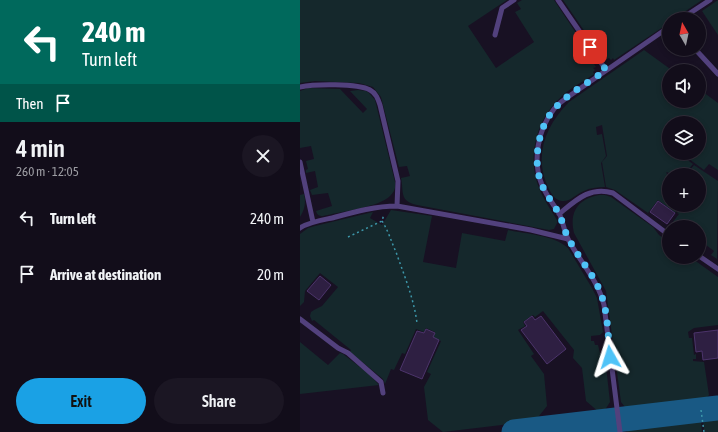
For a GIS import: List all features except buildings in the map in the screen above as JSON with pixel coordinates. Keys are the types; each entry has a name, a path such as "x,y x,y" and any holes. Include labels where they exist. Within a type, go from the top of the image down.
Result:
{"lane":[{"path":"494,34 502,8 514,0"},
{"path":"558,0 606,70"},
{"path":"692,12 710,0"},
{"path":"620,432 603,300 596,284 568,238 559,214 542,185 537,162 538,151 541,134 554,109 565,99 662,32"},
{"path":"701,56 718,74"},
{"path":"300,87 315,84 359,86 371,90 376,95 380,105 398,181 397,206"},
{"path":"300,162 313,222"},
{"path":"559,214 585,195 592,192 605,191 613,193 662,230"},
{"path":"300,228 313,222 363,210 386,206 397,206 568,238"},
{"path":"706,261 718,269"},
{"path":"300,319 338,348 348,353 373,374 381,382 383,393"}],"path":[{"path":"386,206 382,220 403,272 416,313 417,323"},
{"path":"348,237 382,220"},
{"path":"701,410 704,432"}],"green space":[{"path":"300,0 507,0 468,26 496,68 534,42 515,12 521,9 517,3 522,0 554,0 596,63 594,64 596,67 593,68 595,70 593,72 594,74 563,95 552,107 537,136 534,169 542,195 557,220 554,229 549,230 417,205 407,201 403,195 401,178 410,176 407,166 399,167 381,97 373,87 359,83 315,81 300,83"},
{"path":"563,0 702,0 684,12 662,12 662,28 614,60 613,58 611,60 605,57 603,58"},
{"path":"718,0 718,35 706,17 706,12 702,11"},
{"path":"644,50 663,64 662,64 662,108 706,108 706,94 718,103 718,170 709,164 706,168 701,168 690,160 706,160 706,116 662,116 662,160 688,160 693,164 690,168 662,168 662,203 658,200 648,213 615,190 606,187 602,162 607,156 602,125 596,127 597,135 602,134 606,156 601,163 605,187 589,189 565,201 557,200 549,189 544,177 542,154 544,142 548,132 561,111 569,102"},
{"path":"308,88 340,89 363,113 367,109 350,91 366,91 375,100 395,184 393,193 385,200 359,209 323,216 317,213 316,211 332,206 328,193 312,195 310,190 318,187 315,171 306,173 306,170 308,169 306,161 314,159 311,146 300,148 300,91"},
{"path":"694,165 698,168 692,168"},
{"path":"706,173 718,181 717,259 711,255 714,251 706,245 706,220 674,220 679,214 677,213 706,212"},
{"path":"304,194 305,206 300,217 300,195"},
{"path":"605,195 611,197 653,227 662,237 662,264 700,264 718,277 718,325 694,328 688,332 689,338 692,338 694,355 696,354 696,359 693,359 693,361 704,362 709,395 704,401 631,410 625,407 621,402 606,291 574,233 573,226 574,213 577,208 581,203 592,197"},
{"path":"391,210 432,216 423,262 456,268 462,233 505,241 508,230 555,240 568,248 597,298 603,332 600,335 591,336 591,341 594,341 595,345 598,345 600,353 605,357 610,402 603,413 600,413 586,401 582,368 573,358 574,350 543,311 535,317 533,315 523,322 525,326 518,330 534,354 531,356 544,374 547,406 535,421 443,432 428,420 424,387 431,374 427,372 441,341 433,337 435,332 426,328 424,332 416,329 405,354 402,353 394,370 391,369 385,384 383,379 350,352 351,350 314,320 312,321 310,316 311,312 322,306 338,287 320,273 305,291 304,302 300,306 300,234 308,228 373,212 370,218 382,225"},
{"path":"300,342 328,365 340,353 343,354 369,374 379,385 300,394"},
{"path":"718,417 718,432 704,432 703,419"},
{"path":"701,419 702,432 627,432 630,427"}],"taxiway":[{"path":"514,432 718,408"}],"route":[{"path":"590,47 606,70 565,99 554,109 541,134 537,162 542,185 559,214 568,238 601,294 604,306 610,357"}]}
